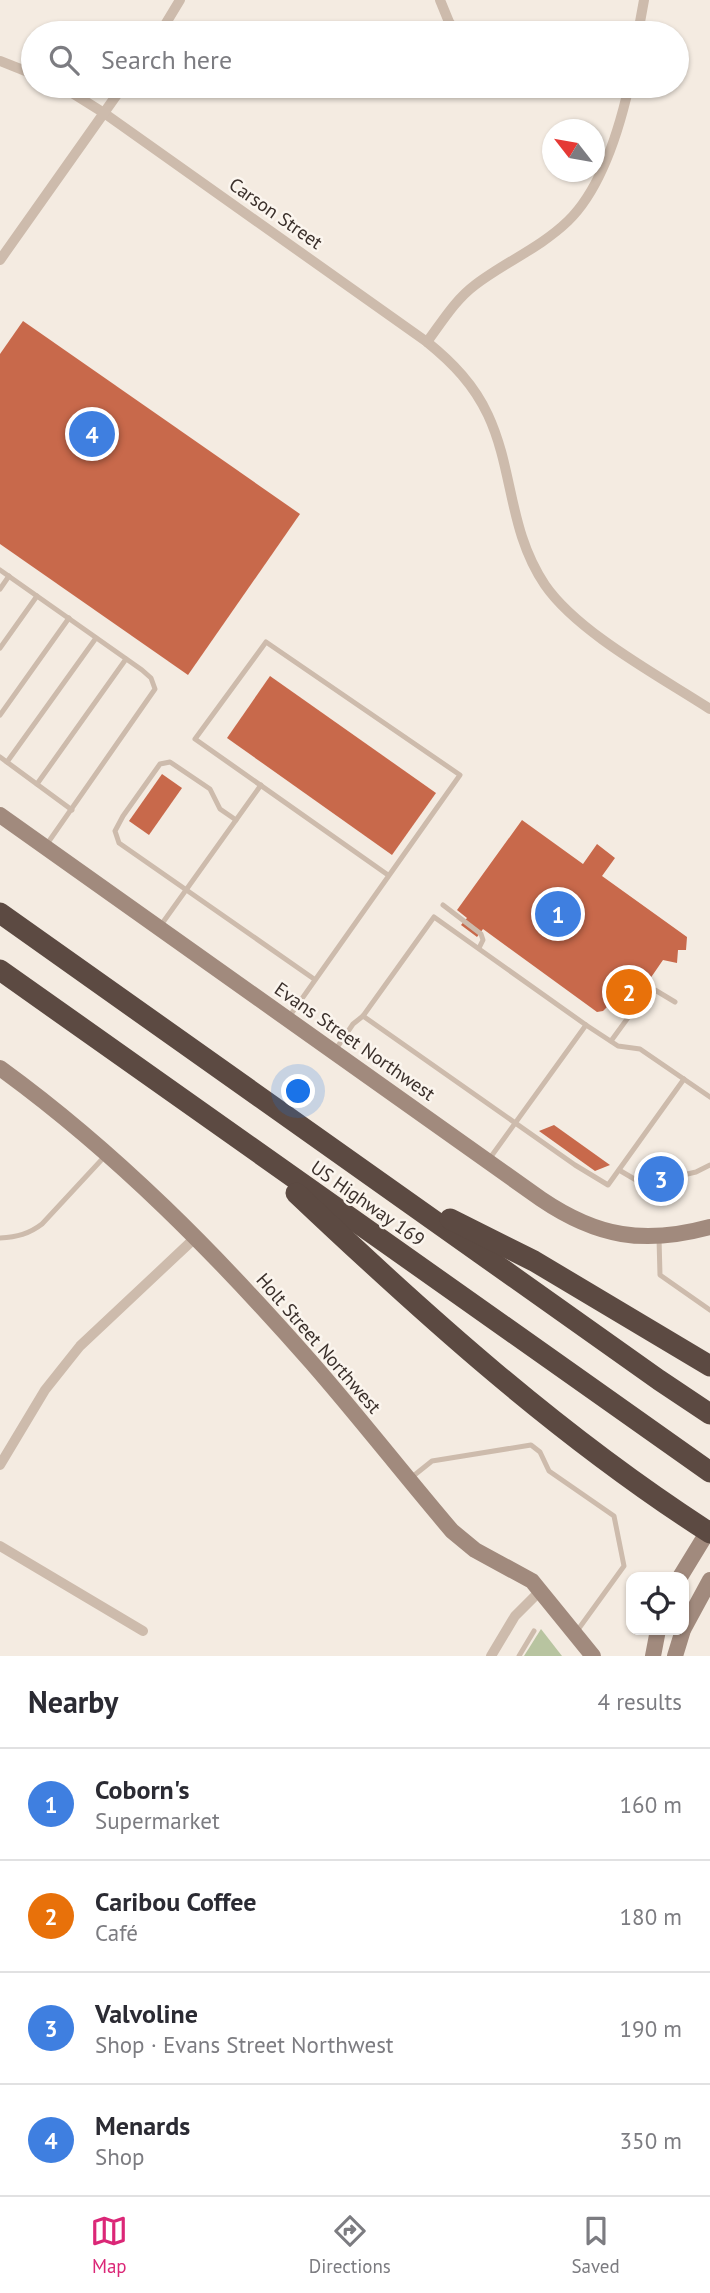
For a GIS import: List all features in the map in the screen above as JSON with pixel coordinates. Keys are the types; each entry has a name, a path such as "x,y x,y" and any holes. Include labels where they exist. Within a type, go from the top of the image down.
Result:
{"highway":[{"name":"US Highway 169","path":"0,913 706,1411"},
{"name":"US Highway 169","path":"0,970 710,1472"},
{"path":"241,1141 409,1300 532,1404 626,1476 709,1531"},
{"path":"388,1188 534,1262 710,1366"}],"street":[{"path":"167,21 180,0"},
{"path":"440,0 449,21"},
{"path":"640,21 643,0"},
{"path":"0,61 21,69"},
{"name":"Carson Street","path":"80,98 427,342 451,362 471,385 488,415 497,439 518,528 544,584 561,606 601,638 710,709"},
{"path":"0,260 115,98"},
{"path":"427,342 452,307 475,285 545,241 570,219 594,185 620,126 626,98"},
{"name":"Evans Street Northwest","path":"0,814 287,1020 573,1220 622,1235 659,1235 692,1232 710,1227"},
{"name":"Holt Street Northwest","path":"0,1068 108,1153 196,1237 314,1365 459,1539 532,1581 593,1656"},
{"path":"0,1465 45,1390 80,1346 196,1237"},
{"path":"683,1572 709,1531"},
{"path":"0,1546 143,1631"},
{"path":"689,1618 710,1580"},
{"path":"491,1656 515,1616 541,1590"},
{"path":"653,1656 657,1635"},
{"path":"676,1656 681,1635"}],"lane":[{"path":"0,570 151,678 155,689 45,847"},
{"path":"0,589 9,576"},
{"path":"0,649 37,596"},
{"path":"0,715 69,618"},
{"path":"7,762 96,638"},
{"path":"287,1020 460,775 266,642 195,739 388,875"},
{"path":"37,784 126,659"},
{"path":"0,757 72,810"},
{"path":"236,820 220,809 210,789 170,762 160,764 123,816 116,831 119,843 314,979"},
{"path":"159,927 261,785"},
{"path":"443,905 481,934 483,940 479,948"},
{"path":"334,1052 434,917 618,1046 640,1049 710,1097"},
{"path":"611,1041 650,990 660,991 675,1002"},
{"path":"363,1016 575,1165 608,1185 684,1079"},
{"path":"488,1160 586,1025"},
{"path":"0,1238 32,1232 108,1153"},
{"path":"670,1178 696,1172 710,1165"},
{"path":"619,1170 636,1180 652,1181"},
{"path":"659,1235 660,1275 710,1310"},
{"path":"409,1480 432,1461 531,1445 540,1452 549,1471 614,1516 624,1566 575,1633"},
{"path":"519,1656 534,1631"}],"green space":[{"path":"541,1629 562,1656 524,1656"}],"building":[{"path":"23,321 300,514 188,675 0,544 0,354"},
{"path":"270,676 436,793 392,855 227,738"},
{"path":"162,774 182,788 149,835 129,821"},
{"path":"522,820 583,864 597,844 615,858 602,876 687,937 686,950 678,950 677,963 663,960 623,1018 607,1007 597,1012 483,929 477,937 461,925 467,918 457,910"},
{"path":"554,1125 610,1165 595,1171 539,1131"},
{"path":"667,1163 673,1196 655,1199 649,1166"}],"place":[{"name":"Menards","path":"92,434"},
{"name":"Coborn's","path":"558,914"},
{"name":"Caribou Coffee","path":"629,992"},
{"name":"Valvoline","path":"661,1179"}]}
